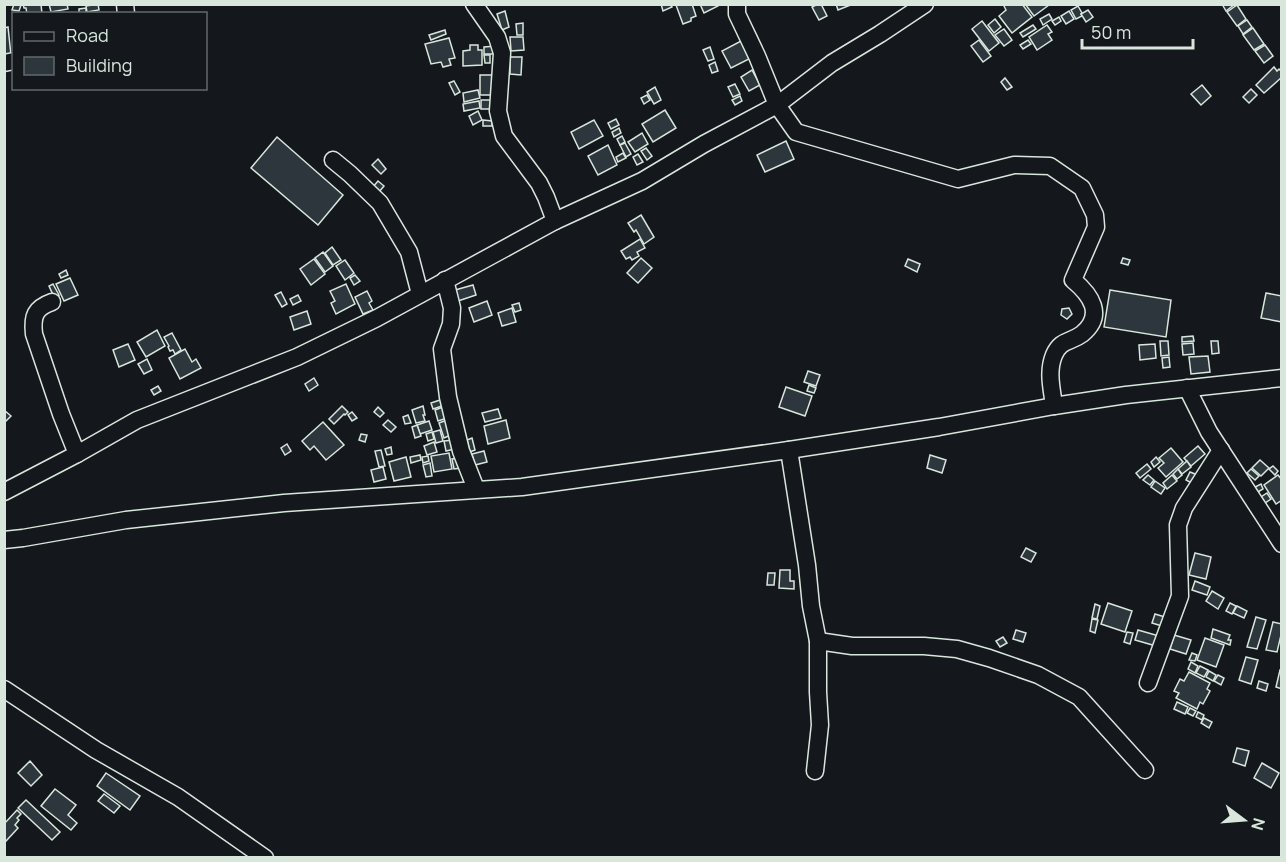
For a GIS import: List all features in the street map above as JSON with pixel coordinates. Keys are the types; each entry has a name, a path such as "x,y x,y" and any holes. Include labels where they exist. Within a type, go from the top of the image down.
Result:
{"street":[{"path":"474,4 497,38 502,53 498,111 504,136 539,183 555,221"},
{"path":"737,4 737,14 777,105 796,132 958,180 1014,165 1050,166 1082,188 1095,215 1096,227 1073,280 1092,299 1094,313 1090,325 1081,334 1061,344 1054,355 1049,371 1054,405"},
{"path":"4,492 137,420 297,357 377,318 555,221 642,181 704,144 777,105 832,63 925,4"},
{"path":"333,160 380,204 409,252 420,294"},
{"path":"444,280 452,308 451,324 442,349 448,397 461,451 476,489"},
{"path":"52,302 38,310 33,321 34,334 77,454"},
{"path":"4,540 126,520 284,502 522,487 939,427 1054,405 1281,378"},
{"path":"1187,388 1209,432 1281,544"},
{"path":"789,450 818,641 820,725 815,771"},
{"path":"1148,683 1180,596 1178,525 1184,508 1221,450"},
{"path":"818,641 852,646 957,648 1038,675 1079,697 1144,770"},
{"path":"4,689 96,750 178,797 266,858"}],"building":[{"path":"14,4 21,5 19,11 12,10"},
{"path":"23,4 41,4 42,12 27,12"},
{"path":"49,4 67,4 68,9 51,12"},
{"path":"98,4 99,10 87,12 86,6"},
{"path":"661,4 670,4 672,7 663,11"},
{"path":"677,4 692,4 696,16 683,24"},
{"path":"700,4 717,4 718,6 704,13"},
{"path":"821,4 827,16 819,20 812,7"},
{"path":"836,4 853,4 838,10"},
{"path":"1022,4 1032,17 1012,33 999,16 1006,10 1004,6"},
{"path":"1025,4 1048,4 1049,5 1034,16"},
{"path":"1222,4 1235,4 1226,11"},
{"path":"1237,5 1246,19 1237,26 1227,12"},
{"path":"1078,6 1082,16 1076,19 1071,10"},
{"path":"86,8 86,12 79,12 79,9"},
{"path":"1088,10 1093,17 1086,22 1081,14"},
{"path":"505,11 509,27 502,30 497,14"},
{"path":"1069,11 1074,19 1066,24 1061,16"},
{"path":"1049,14 1052,19 1043,25 1040,19"},
{"path":"1059,17 1061,21 1055,25 1052,21"},
{"path":"995,19 1001,27 994,33 988,25"},
{"path":"1247,20 1252,27 1243,34 1238,26"},
{"path":"982,21 999,43 989,51 972,29"},
{"path":"523,23 523,35 517,35 516,24"},
{"path":"1033,25 1036,29 1023,37 1020,33"},
{"path":"1047,25 1052,32 1048,34 1052,40 1037,50 1029,37"},
{"path":"8,27 11,55 4,56 4,28"},
{"path":"1253,28 1264,44 1254,50 1243,35"},
{"path":"1004,29 1012,40 1004,46 995,35"},
{"path":"445,30 446,34 431,40 429,35"},
{"path":"510,37 523,37 524,50 511,51"},
{"path":"449,38 455,58 449,59 451,65 443,67 441,62 431,64 425,44"},
{"path":"979,40 991,56 983,62 971,46"},
{"path":"1028,40 1031,44 1023,49 1020,45"},
{"path":"741,41 749,59 731,68 722,51"},
{"path":"470,45 478,45 478,50 482,50 482,65 463,66 463,51 470,50"},
{"path":"1265,45 1273,56 1264,63 1255,51"},
{"path":"496,46 496,54 484,54 484,47"},
{"path":"710,47 714,59 708,61 703,50"},
{"path":"484,55 490,55 490,63 485,63"},
{"path":"510,57 522,57 521,75 510,74"},
{"path":"715,62 718,71 712,73 709,65"},
{"path":"1274,67 1277,71 1279,69 1282,72 1282,77 1264,93 1256,85"},
{"path":"752,70 760,85 749,91 741,77"},
{"path":"480,75 492,75 493,95 480,95"},
{"path":"1005,78 1012,87 1007,90 1001,82"},
{"path":"454,81 460,92 455,95 449,83"},
{"path":"735,84 740,94 733,97 728,87"},
{"path":"1202,85 1211,96 1201,105 1191,94"},
{"path":"655,87 661,100 654,104 647,92"},
{"path":"1251,89 1257,95 1249,103 1243,97"},
{"path":"478,90 480,98 464,102 463,93"},
{"path":"647,95 650,100 644,104 641,98"},
{"path":"740,96 742,101 735,105 732,100"},
{"path":"481,100 493,100 493,109 481,109"},
{"path":"479,101 480,108 464,111 463,104"},
{"path":"665,110 676,128 653,142 642,124"},
{"path":"478,111 482,120 473,125 469,116"},
{"path":"616,119 619,125 611,129 608,123"},
{"path":"483,120 492,121 492,126 483,126"},
{"path":"594,120 603,136 579,149 571,132"},
{"path":"619,128 621,133 614,137 612,132"},
{"path":"642,133 648,144 635,152 628,142"},
{"path":"622,136 625,142 620,145 617,139"},
{"path":"277,137 343,195 318,225 251,168"},
{"path":"786,141 794,159 765,172 757,155"},
{"path":"625,143 631,154 626,157 620,145"},
{"path":"608,145 617,165 598,175 588,156"},
{"path":"646,148 652,156 647,160 641,151"},
{"path":"623,153 626,158 618,162 616,157"},
{"path":"638,154 643,162 637,165 633,157"},
{"path":"378,159 386,169 381,174 372,165"},
{"path":"378,181 384,186 379,192 373,187"},
{"path":"641,215 654,237 644,244 636,230 634,232 628,223"},
{"path":"640,239 645,248 637,252 639,256 632,260 630,257 626,259 621,251"},
{"path":"332,247 341,260 333,265 325,253"},
{"path":"323,252 333,266 325,272 315,258"},
{"path":"641,258 652,268 638,283 627,273"},
{"path":"1123,258 1130,260 1128,265 1121,263"},
{"path":"314,259 325,274 311,285 300,269"},
{"path":"908,259 920,264 917,272 905,266"},
{"path":"345,260 354,273 345,280 336,266"},
{"path":"66,270 68,275 61,278 59,274"},
{"path":"355,275 360,281 354,285 350,278"},
{"path":"70,278 78,295 64,301 56,284"},
{"path":"53,284 59,295 54,297 49,286"},
{"path":"346,284 355,304 336,314 331,303 335,301 330,291"},
{"path":"473,285 476,295 458,301 455,290"},
{"path":"1110,290 1171,300 1166,337 1104,327"},
{"path":"367,291 373,310 363,314 355,297"},
{"path":"281,292 287,304 282,307 275,295"},
{"path":"1266,293 1282,296 1282,322 1261,318"},
{"path":"298,295 301,301 293,305 290,299"},
{"path":"487,301 492,315 474,322 469,308"},
{"path":"519,303 521,310 515,312 512,305"},
{"path":"512,308 516,322 502,326 498,313"},
{"path":"1069,308 1072,314 1067,319 1061,315 1062,309"},
{"path":"307,311 311,324 294,330 290,317"},
{"path":"157,330 165,346 146,357 137,342"},
{"path":"172,333 181,350 175,354 173,350 170,351 164,337"},
{"path":"1193,336 1194,341 1182,342 1182,337"},
{"path":"1160,341 1168,341 1169,355 1161,356"},
{"path":"1211,341 1218,341 1219,353 1212,354"},
{"path":"1193,343 1194,354 1183,355 1182,344"},
{"path":"128,344 135,360 119,367 113,350"},
{"path":"1155,344 1156,358 1140,360 1139,345"},
{"path":"185,349 192,362 196,359 201,368 180,379 169,358"},
{"path":"1208,356 1210,372 1191,374 1189,357"},
{"path":"1169,357 1170,367 1163,368 1162,358"},
{"path":"147,359 152,370 144,374 138,364"},
{"path":"808,371 820,375 816,386 804,382"},
{"path":"314,378 318,385 309,391 305,384"},
{"path":"809,385 816,388 814,393 807,391"},
{"path":"158,386 161,391 154,395 151,390"},
{"path":"786,387 812,396 805,416 779,407"},
{"path":"440,400 442,406 433,409 431,403"},
{"path":"342,406 348,412 334,424 329,419"},
{"path":"423,406 425,421 416,423 412,410"},
{"path":"378,407 384,413 380,417 374,412"},
{"path":"443,407 447,418 438,421 435,410"},
{"path":"498,409 501,418 485,422 482,413"},
{"path":"4,410 11,416 4,423"},
{"path":"352,412 357,418 352,421 348,415"},
{"path":"408,415 411,423 405,424 403,417"},
{"path":"388,420 396,427 391,432 383,425"},
{"path":"447,420 451,435 444,438 439,423"},
{"path":"506,420 510,438 488,444 484,426"},
{"path":"429,421 432,430 420,434 417,425"},
{"path":"323,422 344,445 326,460 314,446 310,450 302,441"},
{"path":"417,425 421,436 415,438 412,427"},
{"path":"440,430 443,441 436,443 433,432"},
{"path":"432,432 434,439 428,441 426,434"},
{"path":"361,434 367,435 365,442 359,440"},
{"path":"472,438 475,450 470,452 467,440"},
{"path":"454,440 455,449 446,451 444,441"},
{"path":"434,442 437,452 427,455 424,446"},
{"path":"287,444 291,451 285,455 281,448"},
{"path":"1198,446 1205,454 1191,466 1184,458"},
{"path":"391,447 392,454 387,455 385,449"},
{"path":"1171,448 1183,462 1166,477 1158,468 1164,463 1159,458"},
{"path":"381,450 385,466 379,467 375,451"},
{"path":"484,451 487,462 475,465 472,454"},
{"path":"449,453 452,469 434,472 431,456"},
{"path":"420,455 421,460 411,463 410,457"},
{"path":"930,455 946,460 942,473 927,468"},
{"path":"428,456 429,461 423,463 422,457"},
{"path":"406,457 411,477 394,481 389,462"},
{"path":"1156,457 1160,462 1154,467 1151,462"},
{"path":"459,458 461,468 454,469 452,459"},
{"path":"1260,460 1269,468 1261,476 1252,468"},
{"path":"1187,461 1191,467 1182,474 1178,469"},
{"path":"430,463 432,476 426,477 423,465"},
{"path":"1147,464 1151,469 1140,478 1136,473"},
{"path":"1273,466 1278,471 1275,475 1269,469"},
{"path":"383,467 386,479 374,482 371,470"},
{"path":"1178,469 1182,475 1177,479 1173,474"},
{"path":"1251,469 1259,476 1255,480 1247,473"},
{"path":"1190,472 1200,476 1195,485 1186,480"},
{"path":"1148,475 1154,480 1150,485 1143,480"},
{"path":"1172,475 1177,481 1167,489 1163,483"},
{"path":"1278,475 1282,480 1282,500 1276,504 1264,485"},
{"path":"1155,481 1165,488 1161,494 1151,487"},
{"path":"1261,484 1263,489 1258,492 1255,487"},
{"path":"1267,493 1271,499 1265,503 1261,497"},
{"path":"1026,548 1036,553 1031,562 1021,557"},
{"path":"1195,553 1211,557 1206,579 1189,575"},
{"path":"780,570 790,570 790,581 794,581 794,589 779,588"},
{"path":"768,573 775,573 774,585 767,585"},
{"path":"1195,581 1210,587 1207,595 1192,590"},
{"path":"1212,591 1224,598 1218,609 1206,601"},
{"path":"1108,603 1132,611 1125,632 1101,624"},
{"path":"1230,603 1236,606 1232,614 1226,611"},
{"path":"1095,604 1100,606 1097,619 1092,618"},
{"path":"1237,606 1247,611 1244,618 1233,613"},
{"path":"1155,614 1165,617 1162,626 1152,623"},
{"path":"1256,617 1266,620 1257,649 1247,647"},
{"path":"1092,619 1098,620 1095,633 1090,631"},
{"path":"1273,622 1282,624 1277,652 1266,650"},
{"path":"1213,629 1230,635 1228,640 1231,640 1230,645 1211,638"},
{"path":"1016,630 1026,633 1023,642 1013,639"},
{"path":"1138,630 1159,636 1156,646 1135,640"},
{"path":"1127,632 1133,633 1130,644 1124,642"},
{"path":"1174,635 1191,640 1186,654 1170,649"},
{"path":"1003,637 1007,643 1000,647 996,641"},
{"path":"1205,638 1224,645 1216,667 1197,660"},
{"path":"1192,653 1197,655 1195,661 1189,660"},
{"path":"1246,657 1258,660 1251,684 1239,680"},
{"path":"1191,662 1198,666 1195,673 1188,669"},
{"path":"1200,666 1208,670 1204,677 1196,673"},
{"path":"1280,670 1282,671 1282,689 1276,687"},
{"path":"1209,671 1216,675 1213,681 1206,677"},
{"path":"1189,672 1210,683 1207,689 1210,691 1203,704 1200,702 1197,709 1176,698 1179,693 1174,691 1180,679 1184,681"},
{"path":"1218,675 1224,678 1221,685 1214,681"},
{"path":"1259,681 1268,684 1266,691 1257,688"},
{"path":"1177,702 1188,707 1185,714 1174,709"},
{"path":"1190,708 1196,711 1193,716 1187,713"},
{"path":"1198,712 1204,715 1202,720 1196,717"},
{"path":"1204,718 1212,722 1209,728 1201,723"},
{"path":"1237,748 1249,751 1245,766 1233,762"},
{"path":"30,761 42,775 31,786 18,773"},
{"path":"1262,763 1279,773 1271,788 1254,778"},
{"path":"106,773 140,796 130,810 97,786"},
{"path":"55,789 76,805 68,815 77,823 71,830 41,806"},
{"path":"104,794 120,806 114,813 98,801"},
{"path":"26,800 60,832 52,840 18,808"},
{"path":"17,810 21,814 15,825 18,828 6,841 4,840 4,824"}]}
